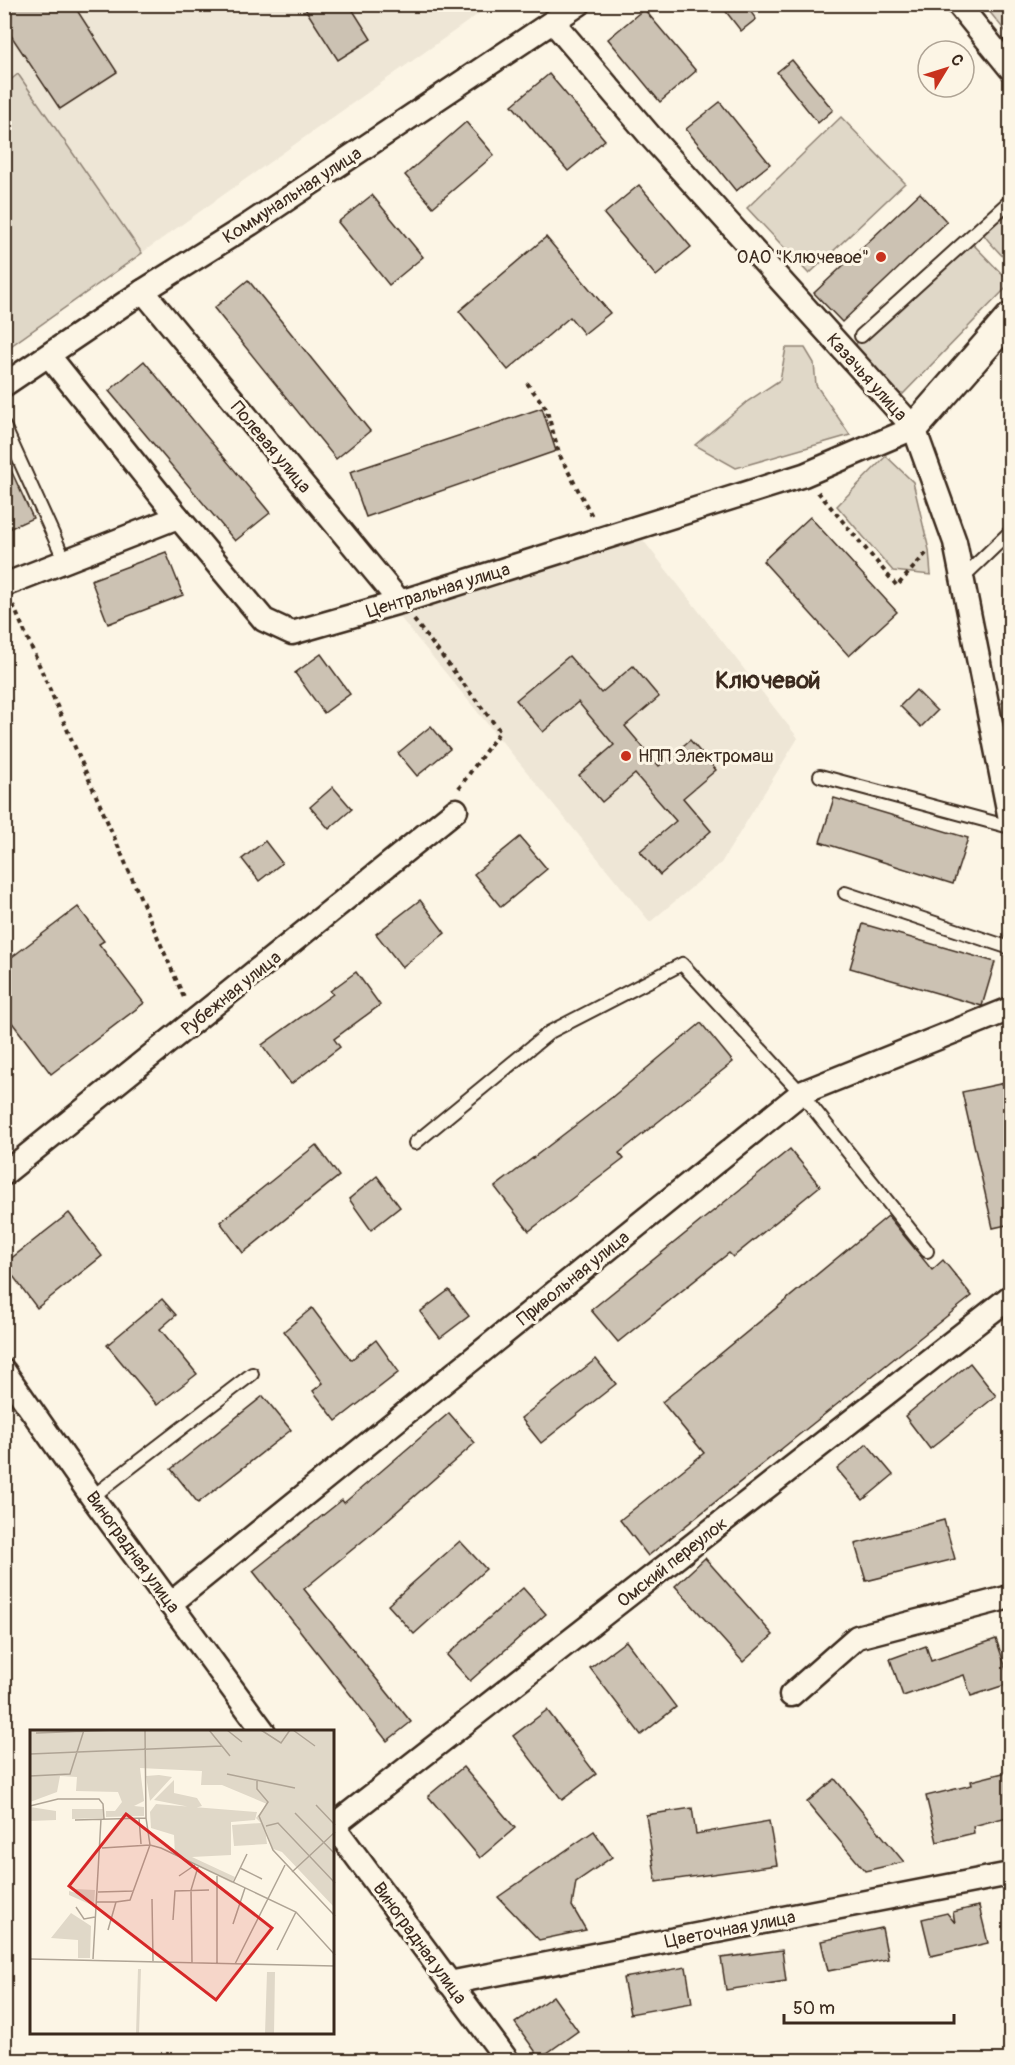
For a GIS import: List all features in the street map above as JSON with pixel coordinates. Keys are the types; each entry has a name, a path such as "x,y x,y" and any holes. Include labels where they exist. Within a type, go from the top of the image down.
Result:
{"street":[{"name":"Коммунальная улица","path":"4,385 50,357 142,291 250,224 554,23 579,4"},
{"path":"958,4 1011,68"},
{"name":"Казачья улица","path":"554,23 651,137 914,428 955,542 1011,819"},
{"name":"Полевая улица","path":"142,291 400,602"},
{"path":"914,428 1011,318"},
{"name":"Центральная улица","path":"50,357 264,620 292,633 400,602 804,475 914,428"},
{"path":"7,591 65,561 178,517"},
{"name":"Рубежная улица","path":"4,1174 196,1023 455,804"},
{"name":"Привольная улица","path":"170,1604 801,1093 1011,1009"},
{"name":"Омский переулок","path":"334,1825 1011,1297"},
{"name":"Виноградная улица","path":"4,1371 92,1497 263,1730"},
{"path":"791,1695 857,1637 1011,1597"},
{"name":"Виноградная улица","path":"334,1827 507,2061"},
{"name":"Цветочная улица","path":"449,1983 1011,1874"}],"lane":[{"path":"861,336 1011,201"},
{"path":"4,426 65,561"},
{"path":"962,578 1011,532"},
{"path":"820,776 1011,827"},
{"path":"845,893 1011,948"},
{"path":"415,1143 550,1032 682,964 801,1093 927,1251"},
{"path":"92,1497 252,1374"}],"path":[{"path":"527,383 546,408 560,456 604,538"},
{"path":"804,475 897,586 929,550"},
{"path":"7,591 196,1023"},
{"path":"400,602 500,731 455,804"}],"shaded area":[{"path":"5,5 491,5 5,350"},
{"path":"984,5 1010,5 1010,37"},
{"path":"18,74 142,253 5,350 4,85"},
{"path":"841,117 905,183 809,274 747,208"},
{"path":"1010,194 1010,264 989,242 982,229 989,215"},
{"path":"970,241 1005,277 1007,287 903,394 892,395 855,351 857,341"},
{"path":"786,348 805,348 814,363 816,385 850,435 736,468 695,445 748,401 780,380"},
{"path":"886,456 913,482 929,550 931,575 893,571 837,506"},
{"path":"643,540 798,738 721,863 650,922 394,610"},
{"path":"1010,696 1010,815 996,708"}],"building":[{"path":"4,4 73,4 117,72 60,109 4,25"},
{"path":"302,4 349,4 371,39 338,60"},
{"path":"720,4 745,4 756,19 741,31"},
{"path":"644,9 696,71 660,102 608,39"},
{"path":"792,60 833,110 818,123 777,72"},
{"path":"549,74 605,140 568,171 512,105"},
{"path":"720,102 770,164 736,191 686,129"},
{"path":"466,122 494,155 433,207 405,175"},
{"path":"639,185 691,247 656,276 604,214"},
{"name":"ОАО \"Ключевое\"","path":"920,193 947,222 842,322 814,293"},
{"path":"372,195 423,257 389,285 338,222"},
{"path":"546,237 610,313 584,334 570,317 508,370 459,311"},
{"path":"248,280 370,431 336,459 214,308"},
{"path":"144,361 270,513 235,541 109,391"},
{"path":"542,408 556,451 366,517 350,472"},
{"path":"4,455 33,518 4,531"},
{"path":"810,517 897,612 849,656 763,561"},
{"path":"166,552 183,595 108,624 91,580"},
{"path":"321,654 350,694 324,713 295,673"},
{"name":"НПП Электромаш","path":"569,656 601,693 633,666 659,697 625,726 659,766 690,740 716,770 683,798 711,831 660,875 640,851 676,821 635,774 602,802 579,775 614,745 578,702 543,732 516,700"},
{"path":"916,690 937,711 921,727 900,706"},
{"path":"431,726 450,749 417,776 398,753"},
{"path":"333,787 352,809 329,829 310,807"},
{"path":"834,798 968,838 953,884 820,842"},
{"path":"520,837 547,869 501,907 474,874"},
{"path":"265,841 282,863 259,881 242,859"},
{"path":"420,900 445,933 402,967 376,934"},
{"path":"78,907 104,941 99,944 144,1003 51,1074 4,1012 4,963"},
{"path":"863,924 995,962 982,1006 850,968"},
{"path":"356,972 380,1005 334,1039 340,1047 291,1084 262,1045 333,994 330,991"},
{"path":"701,1023 733,1062 619,1153 624,1159 529,1231 495,1187 611,1098"},
{"path":"1005,1083 1011,1107 1011,1224 993,1228 962,1092"},
{"path":"316,1145 339,1176 243,1253 220,1222"},
{"path":"790,1149 820,1186 733,1257 729,1253 618,1342 591,1310"},
{"path":"377,1176 400,1207 371,1230 349,1199"},
{"path":"69,1213 102,1256 37,1308 4,1264"},
{"path":"888,1216 932,1270 943,1260 972,1296 648,1556 620,1520 704,1453 662,1402"},
{"path":"449,1290 469,1316 440,1338 420,1312"},
{"path":"162,1299 176,1315 160,1329 197,1374 157,1405 107,1345"},
{"path":"312,1308 351,1360 376,1340 399,1372 336,1421 313,1391 323,1383 284,1331"},
{"path":"596,1359 616,1384 541,1443 521,1418"},
{"path":"970,1363 996,1396 930,1449 905,1416"},
{"path":"263,1396 291,1430 198,1503 171,1469"},
{"path":"449,1413 475,1443 304,1589 411,1722 387,1741 253,1571 342,1500 344,1503"},
{"path":"867,1444 893,1475 863,1500 837,1469"},
{"path":"944,1520 955,1559 866,1581 855,1544"},
{"path":"460,1541 486,1569 414,1634 388,1605"},
{"path":"705,1558 773,1635 743,1662 675,1586"},
{"path":"523,1588 546,1614 470,1681 447,1655"},
{"path":"996,1639 1011,1683 971,1696 964,1675 903,1696 890,1659 926,1646 931,1661"},
{"path":"626,1641 676,1707 641,1735 590,1668"},
{"path":"547,1710 596,1774 562,1800 513,1736"},
{"path":"463,1767 515,1828 480,1858 428,1796"},
{"path":"1011,1771 1011,1816 973,1826 974,1833 937,1842 926,1796 972,1785 971,1781"},
{"path":"835,1779 904,1862 865,1871 807,1802"},
{"path":"692,1808 696,1834 769,1821 777,1865 656,1882 646,1815"},
{"path":"594,1831 612,1857 576,1882 572,1906 586,1930 539,1940 498,1897"},
{"path":"979,1906 988,1943 931,1956 922,1919 947,1913 955,1923 953,1912"},
{"path":"882,1928 888,1959 828,1971 821,1941"},
{"path":"782,1950 786,1981 726,1990 721,1958"},
{"path":"686,1967 692,2003 630,2014 623,1978"},
{"path":"553,1996 578,2031 540,2058 515,2023"}],"place":[{"name":"ОАО \"Ключевое\"","path":"881,257"},
{"name":"НПП Электромаш","path":"626,756"}],"district":[{"name":"Ключевой","path":"768,680"}]}
